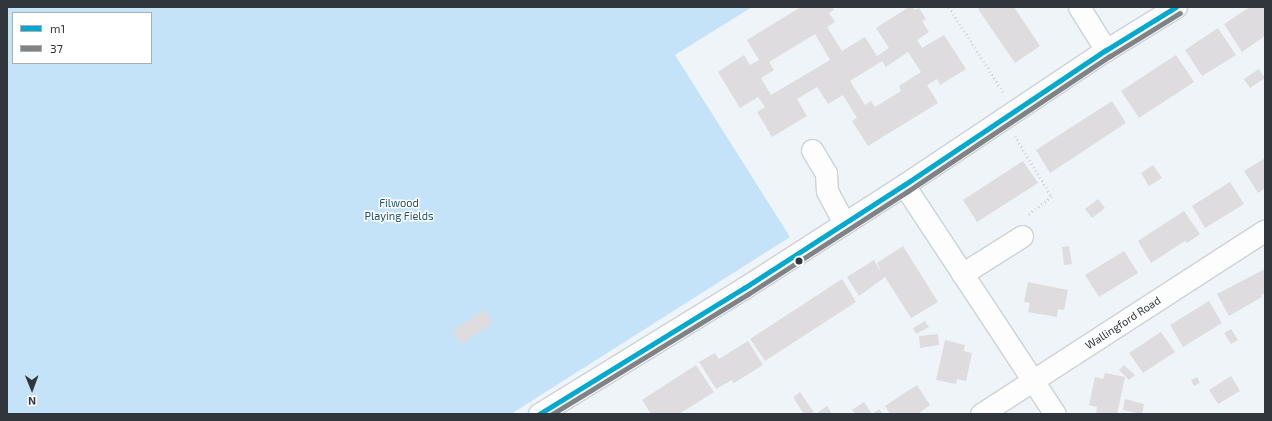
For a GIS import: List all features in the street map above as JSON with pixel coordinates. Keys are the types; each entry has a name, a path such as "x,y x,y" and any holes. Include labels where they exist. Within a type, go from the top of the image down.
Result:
{"street":[{"path":"1078,7 1106,50"},
{"path":"539,414 744,288 844,222 904,185 1106,50 1176,7"},
{"path":"812,150 826,172 827,191 844,222"},
{"path":"904,185 1055,414"},
{"name":"Wallingford Road","path":"981,414 1265,230"},
{"path":"962,274 1022,236"}],"path":[{"path":"949,7 1006,97 1004,118 1052,197 1023,219 1022,236"}],"green space":[{"name":"Filwood Playing Fields","path":"7,7 752,7 675,55 790,237 511,414 7,414"}],"building":[{"path":"801,7 832,7 834,10 829,13 835,22 827,27 842,51 865,37 877,56 889,48 876,28 909,7 913,7 915,10 919,8 926,19 922,21 929,32 917,40 922,48 944,35 966,69 940,85 937,79 927,85 938,103 868,146 852,121 857,118 843,95 828,104 817,87 797,99 807,116 772,137 757,112 765,107 758,97 740,108 718,72 744,55 750,65 759,60 747,40","holes":["815,34 830,60 771,95 761,78 774,70 769,62","908,52 921,72 899,86 901,91 875,107 871,101 865,105 850,81 882,61 886,67"]},
{"path":"981,7 1014,7 1040,46 1015,63 978,9"},
{"path":"1250,7 1265,7 1265,36 1242,52 1224,24"},
{"path":"1218,28 1236,55 1202,76 1185,50"},
{"path":"1176,55 1194,82 1139,118 1121,91"},
{"path":"1259,69 1265,78 1250,88 1244,79"},
{"path":"1112,101 1126,123 1050,173 1036,150"},
{"path":"1265,158 1265,188 1258,193 1244,171"},
{"path":"1023,161 1038,183 977,222 963,200"},
{"path":"1153,165 1162,178 1149,186 1141,173"},
{"path":"1230,182 1244,204 1205,228 1192,206"},
{"path":"1098,199 1105,208 1092,218 1085,209"},
{"path":"1184,211 1200,234 1187,243 1185,241 1151,263 1138,241"},
{"path":"903,246 938,302 911,318 885,277 859,296 847,277 874,260 882,274 877,263"},
{"path":"1069,246 1072,264 1064,265 1062,247"},
{"path":"1124,251 1138,273 1099,297 1085,275"},
{"path":"1265,269 1265,293 1261,295 1262,297 1229,316 1217,294"},
{"path":"842,279 856,302 765,361 750,339"},
{"path":"1028,282 1068,290 1064,310 1058,309 1057,317 1028,312 1030,303 1024,302"},
{"path":"1209,301 1222,323 1183,347 1170,325"},
{"path":"484,310 493,323 461,344 452,331"},
{"path":"925,321 929,327 916,334 913,328"},
{"path":"1231,329 1238,340 1231,344 1224,333"},
{"path":"1161,332 1175,352 1143,373 1129,353"},
{"path":"938,334 939,345 920,348 919,336"},
{"path":"945,340 965,345 964,351 972,353 966,381 957,379 956,384 936,380"},
{"path":"748,341 763,365 734,383 732,380 716,389 699,362 715,353 719,359"},
{"path":"696,365 714,392 679,414 651,414 642,400"},
{"path":"1124,365 1135,375 1129,380 1119,370"},
{"path":"1105,373 1125,377 1117,414 1096,413 1097,407 1089,405 1095,377 1103,379"},
{"path":"1231,376 1240,391 1218,404 1209,390"},
{"path":"1197,377 1200,383 1194,386 1191,380"},
{"path":"917,385 930,405 918,414 890,414 885,406"},
{"path":"800,392 815,414 804,414 793,397"},
{"path":"1125,399 1144,404 1142,414 1123,410"},
{"path":"864,402 872,414 855,414 852,410"},
{"path":"827,406 832,414 817,414 817,413"},
{"path":"879,409 883,414 872,414"}],"transit line":[{"name":"m1","path":"539,414 744,288 904,185 1106,50 1176,7"},
{"name":"37","path":"552,414 748,294 908,191 1110,56 1180,13"}]}
